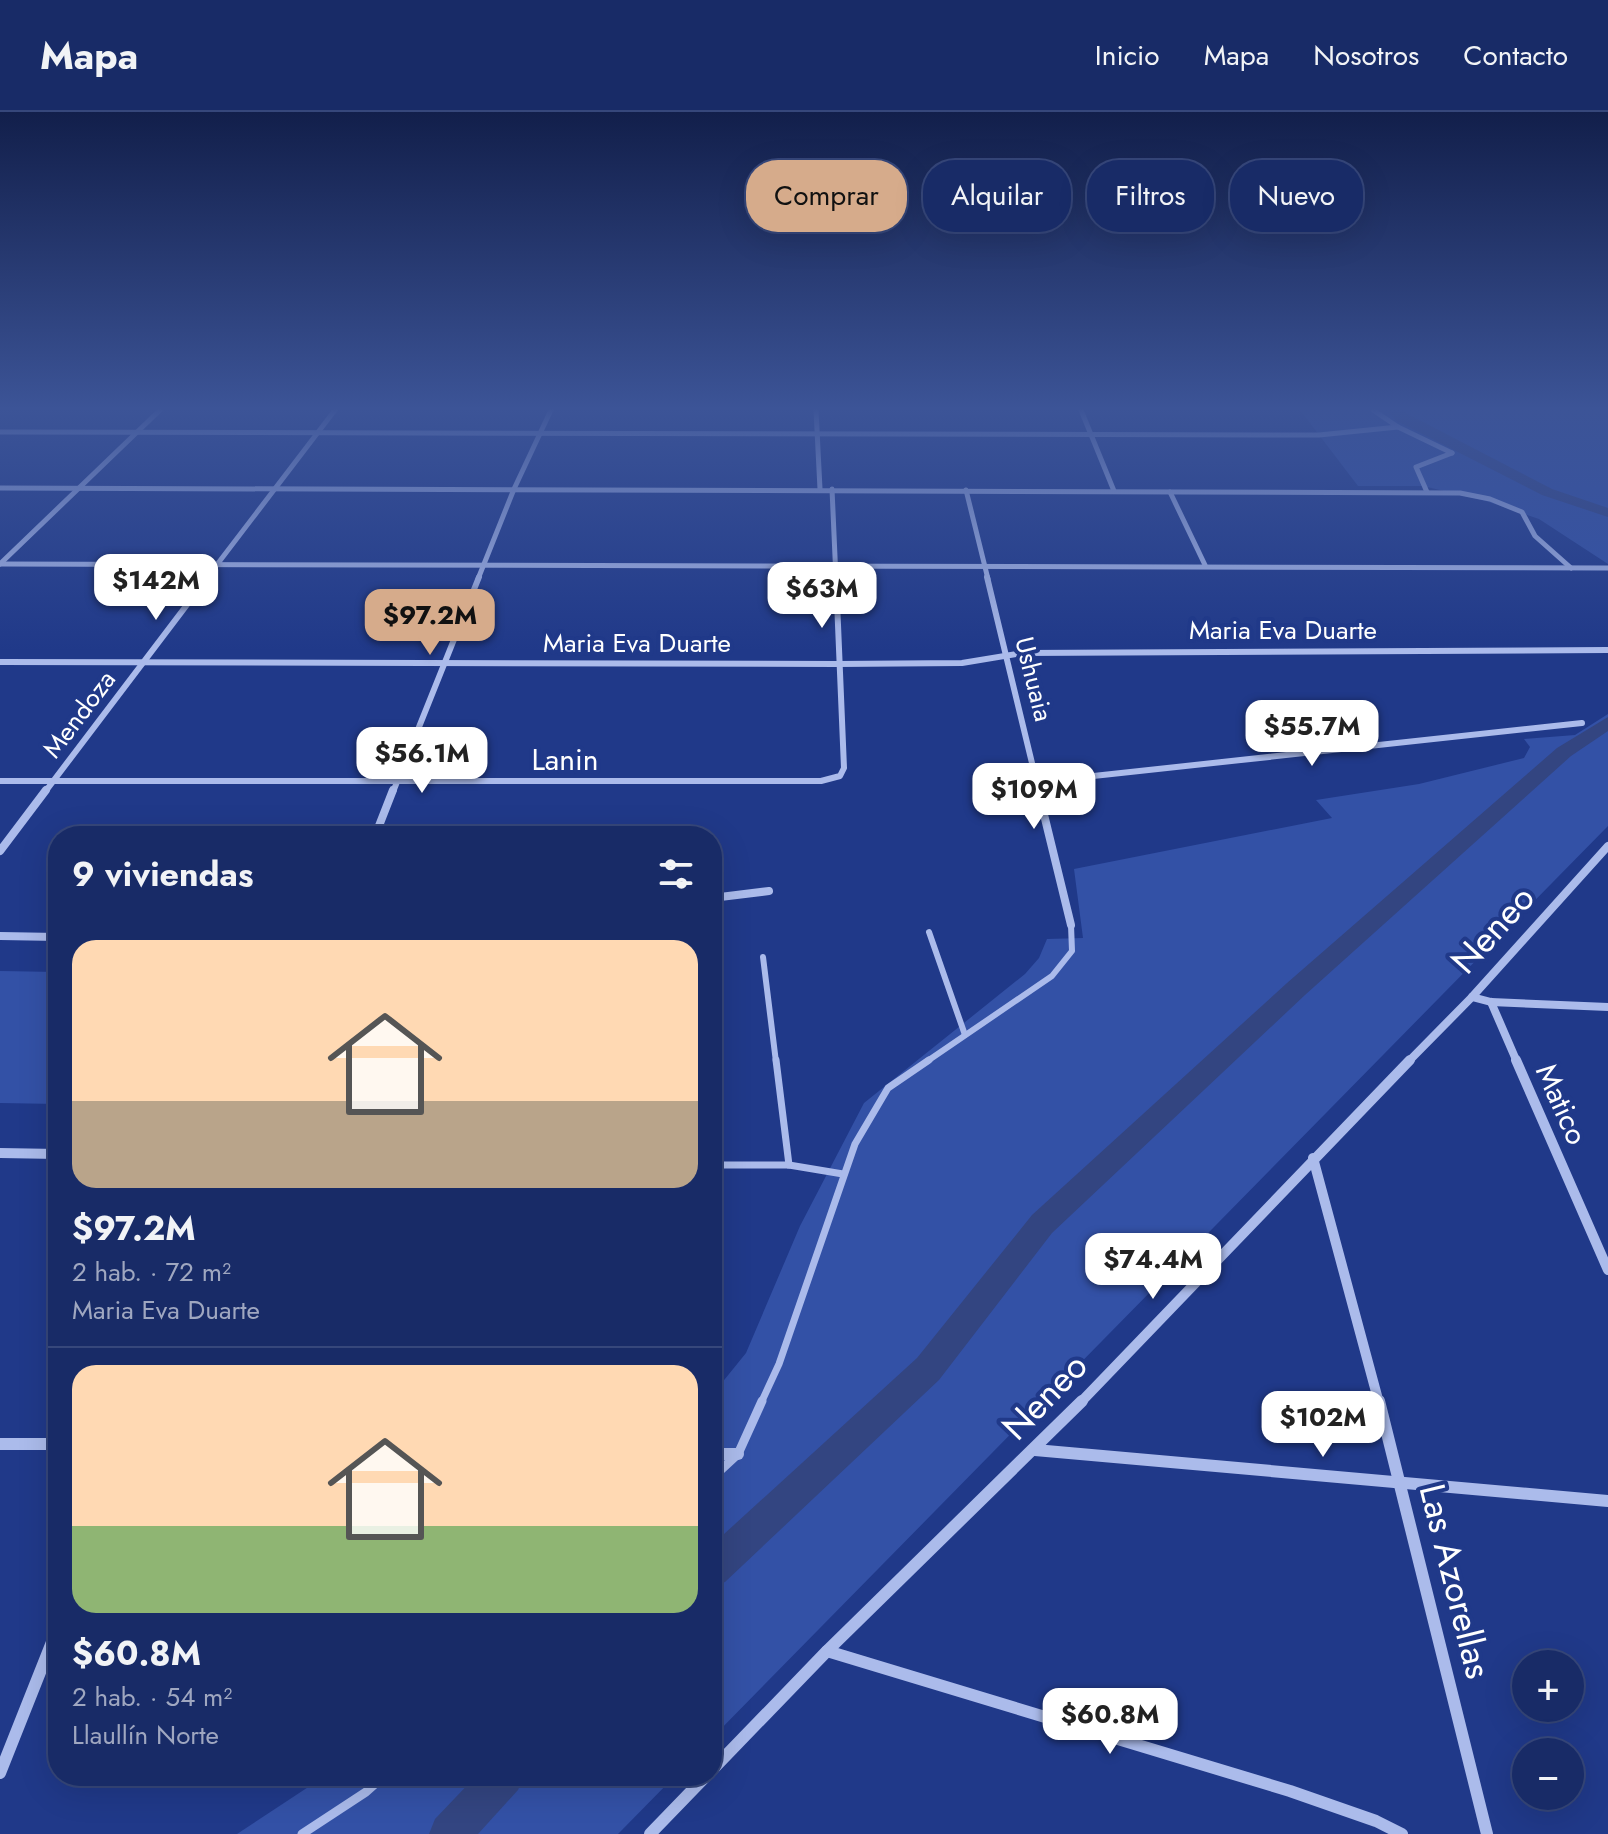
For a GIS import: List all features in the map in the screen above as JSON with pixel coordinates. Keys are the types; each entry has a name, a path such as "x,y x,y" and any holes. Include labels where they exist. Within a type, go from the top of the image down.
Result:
{"street":[{"path":"0,564 77,490"},
{"name":"Mendoza","path":"0,851 274,490"},
{"path":"379,826 513,490"},
{"path":"832,490 838,664"},
{"name":"Ushuaia","path":"966,490 1071,925"},
{"path":"1019,490 1395,495 1427,492 1489,496 1522,512 1524,521 1537,537 1571,568"},
{"path":"1170,492 1205,565"},
{"path":"0,564 1608,568"},
{"name":"Maria Eva Duarte","path":"0,662 838,664 962,663 1008,655 1608,650"},
{"name":"Lanin","path":"0,781 821,781 840,776 844,768 838,664"},
{"path":"1038,782 1582,723"},
{"name":"Neneo","path":"722,1760 827,1651 1035,1450 1313,1158 1472,997 1608,846"},
{"path":"722,897 769,891"},
{"path":"0,936 48,937"},
{"path":"1472,997 1491,1002 1608,1007"},
{"name":"Matico","path":"1491,1002 1608,1270"},
{"path":"0,1153 48,1154"},
{"name":"Las Azorellas","path":"1313,1158 1401,1484 1487,1834"},
{"path":"0,1444 48,1444"},
{"path":"1035,1450 1608,1501"},
{"path":"722,1454 738,1454"},
{"path":"827,1651 1290,1791 1376,1821 1402,1834"},
{"path":"0,1773 48,1652"},
{"path":"650,1834 696,1786"}],"lane":[{"path":"722,1469 738,1454 779,1364 843,1174 855,1144 888,1088 1052,976 1072,951 1071,925"},
{"path":"929,932 965,1035"},
{"path":"763,957 789,1165"},
{"path":"722,1165 789,1165 843,1174"},
{"path":"302,1834 373,1786"}],"shaded area":[{"path":"1441,490 1608,490 1608,564 1539,519"},
{"path":"1608,714 1608,826 722,1728 722,1383 746,1353 800,1226 864,1103 1025,974 1039,958 1047,939 1083,938 1074,869 1332,818 1316,800 1419,784 1524,758 1530,747 1524,739 1575,735"},
{"path":"0,971 48,972 48,1104 0,1103"},
{"path":"310,1786 665,1786 618,1834 237,1834"}],"waterway":[{"path":"1544,490 1608,513"},
{"path":"722,1560 928,1369 1042,1224 1296,989 1564,752 1608,723"},
{"path":"450,1834 495,1786"}]}
